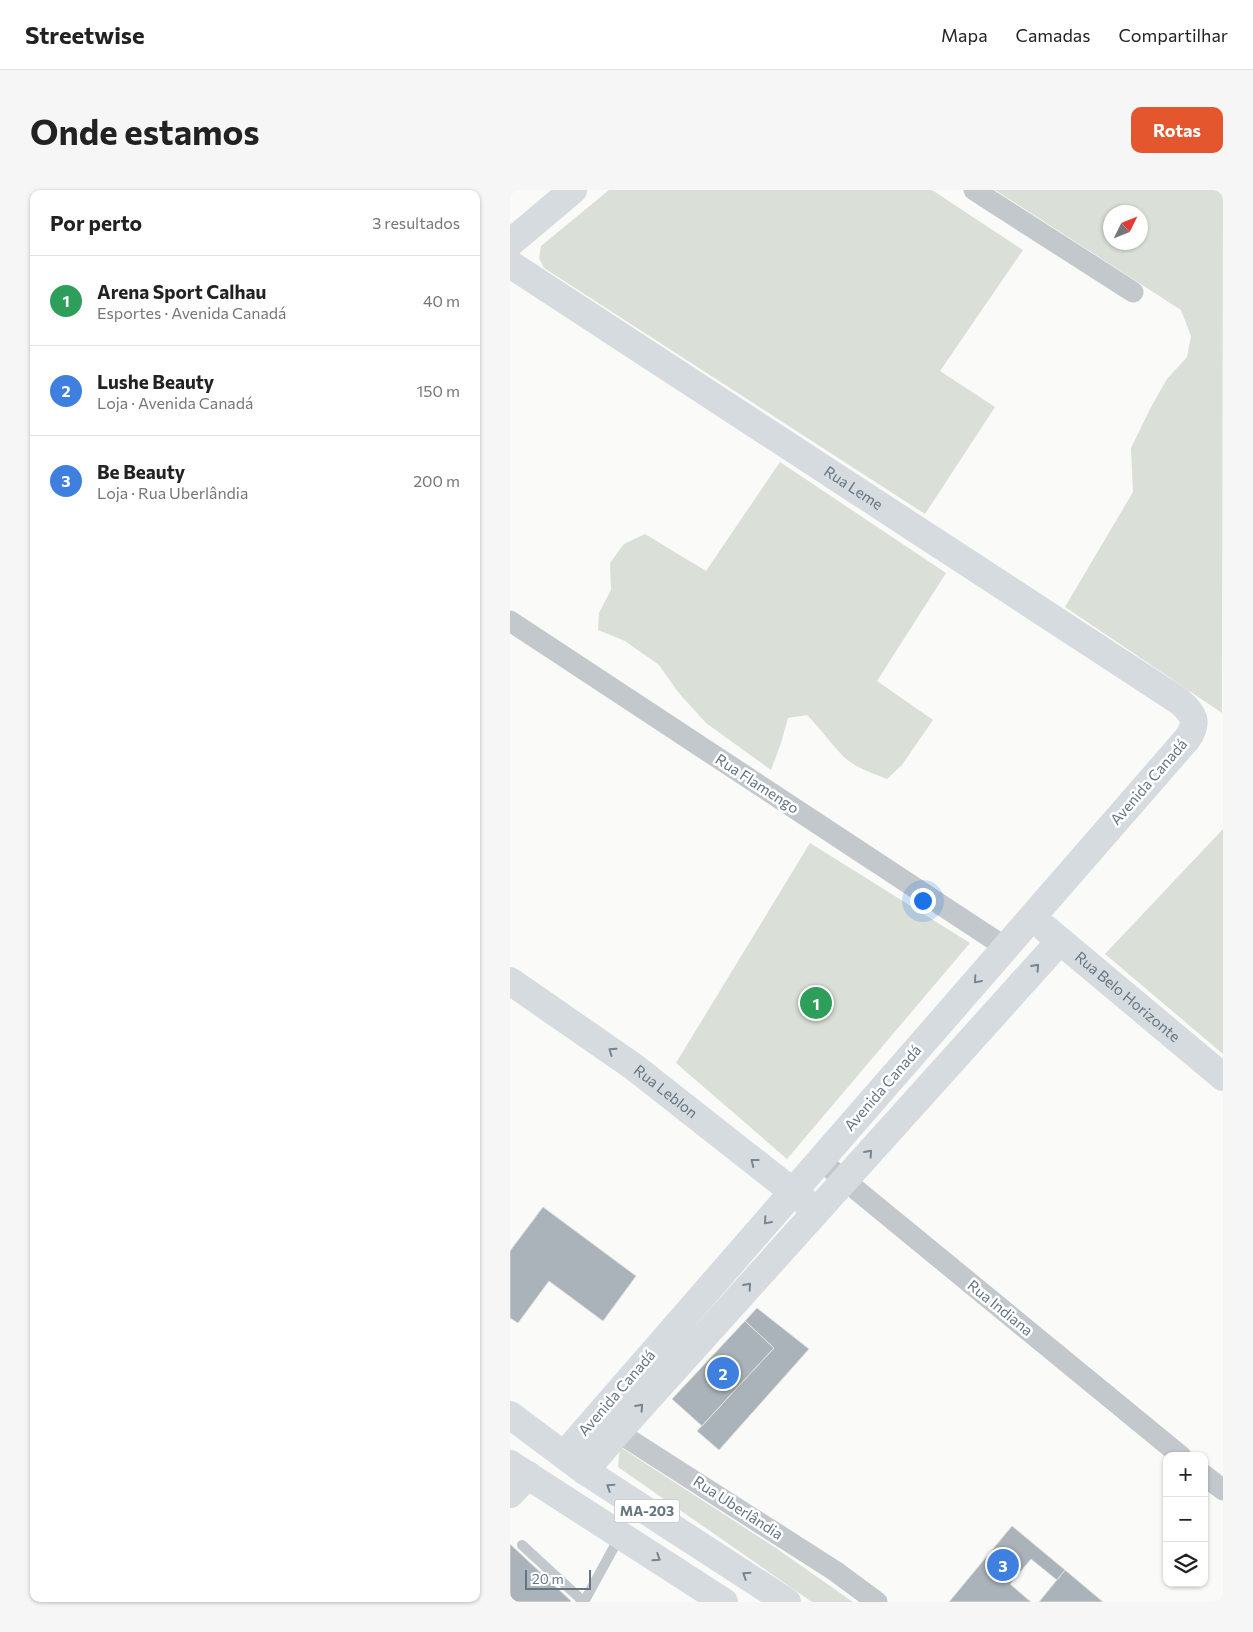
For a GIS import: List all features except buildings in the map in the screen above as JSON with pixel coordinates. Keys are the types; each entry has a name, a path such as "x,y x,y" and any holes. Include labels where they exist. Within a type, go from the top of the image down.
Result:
{"street":[{"path":"974,190 1133,292"},
{"path":"510,243 566,192"},
{"name":"Rua Leme","path":"510,264 1179,701 1188,708 1193,717"},
{"name":"Rua Flamengo","path":"510,621 1005,947"},
{"name":"Avenida Canadá","path":"574,1463 607,1425 792,1192 1187,739 1192,731 1193,717"},
{"name":"Rua Belo Horizonte","path":"1032,916 1223,1077"},
{"name":"Avenida Canadá","path":"607,1425 816,1211 1060,941"},
{"name":"Rua Leblon","path":"510,981 634,1067 816,1211"},
{"name":"Rua Indiana","path":"820,1160 1176,1452"},
{"name":"MA-203","path":"510,1415 574,1463 787,1602"},
{"name":"Rua Uberlândia","path":"607,1425 818,1560 877,1602"},
{"path":"510,1494 519,1469"},
{"name":"MA-203","path":"519,1469 621,1535 714,1599"},
{"path":"1208,1478 1223,1490"}],"lane":[{"path":"522,1545 584,1602 621,1535"}],"shaded area":[{"path":"609,190 932,190 1023,250 940,371 995,407 925,514 544,268 539,258 541,246"},
{"path":"995,190 1223,190 1222,713 1065,607 1133,492 1131,448 1167,379 1187,357 1191,336 1181,310"},
{"path":"780,462 946,573 877,681 933,720 902,765 887,779 864,770 844,757 807,715 788,718 771,770 706,723 678,692 659,665 625,641 598,630 599,613 611,590 610,563 624,544 645,534 706,571"},
{"path":"1223,829 1223,1054 1105,954"},
{"path":"810,843 970,943 787,1159 676,1063"},
{"path":"620,1447 773,1546 853,1602 812,1602 618,1467"}],"place":[{"name":"Arena Sport Calhau","path":"816,1003"},
{"name":"Lushe Beauty","path":"723,1373"},
{"name":"Be Beauty","path":"1003,1565"}]}
